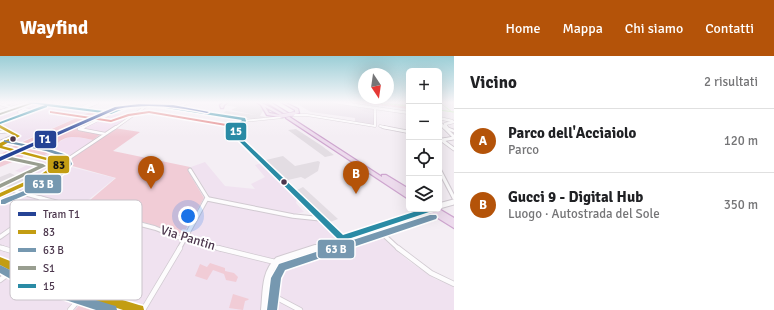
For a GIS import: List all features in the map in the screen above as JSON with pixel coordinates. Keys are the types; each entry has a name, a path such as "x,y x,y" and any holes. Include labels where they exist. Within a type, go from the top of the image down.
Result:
{"highway":[{"path":"268,114 288,116 294,114"},
{"path":"284,114 406,195"},
{"path":"285,114 406,190"},
{"path":"433,212 454,226"},
{"path":"440,212 454,221"}],"street":[{"path":"0,123 25,114"},
{"path":"104,134 79,129 109,114"},
{"path":"0,195 63,165 65,161 134,114"},
{"path":"206,114 240,121 307,115 376,126 375,114"},
{"path":"442,120 454,122"},
{"path":"240,121 235,135 342,238"},
{"path":"447,121 442,123 449,132"},
{"path":"445,127 446,124 454,122"},
{"path":"442,124 454,138"},
{"path":"0,126 16,135"},
{"path":"380,126 406,131"},
{"path":"445,127 454,131"},
{"path":"0,132 4,128"},
{"path":"0,132 9,131"},
{"path":"16,135 18,136 16,138 0,146 4,148 4,150 61,162 61,164 56,168"},
{"path":"0,142 16,135"},
{"path":"442,139 454,138"},
{"path":"441,140 454,150"},
{"path":"190,170 208,199 293,216 322,219"},
{"path":"442,174 453,194 454,200 442,205"},
{"name":"Via Pantin","path":"20,186 15,191 47,200"},
{"path":"143,310 208,199"},
{"path":"264,310 269,272 274,262 279,259 420,212"},
{"name":"Via Pantin","path":"142,224 274,262"},
{"path":"375,227 424,270 435,277 454,284"},
{"path":"0,238 10,231"},
{"path":"0,247 10,250"},
{"path":"0,261 6,268 0,280"},
{"path":"266,292 300,310"},
{"path":"70,310 79,300"},
{"path":"105,300 139,310"}],"shaded area":[{"path":"23,114 0,122 0,115"},
{"path":"26,114 85,114 9,147 2,146 21,136 0,123"},
{"path":"86,114 108,114 77,129 101,134 93,140 79,137 65,138 50,152 43,156 7,149"},
{"path":"111,114 131,116 106,133 82,128"},
{"path":"222,114 247,114 256,115 250,114 261,114 260,116 267,117 258,120"},
{"path":"325,114 374,114 375,125 355,122 355,118"},
{"path":"114,128 140,132 113,151 190,167 188,171 204,198 183,234 177,233 142,222 142,200 90,200 116,178 65,164"},
{"path":"296,129 334,155 325,157 288,130"},
{"path":"71,136 93,140 63,162 43,156 52,151 57,143"},
{"path":"7,151 24,155 22,158 0,167 0,154"},
{"path":"283,156 295,166 318,161 320,162 318,171 305,179 301,177 288,180 266,160"},
{"path":"39,159 115,178 88,200 10,200 10,300 75,300 66,310 0,310 0,197 37,176 15,171"},
{"path":"205,162 225,186 255,189 251,184 265,177 255,165 262,163 297,198 296,203 304,212 294,214 210,197 191,167"},
{"path":"10,173 28,181 12,188 0,185 0,177"},
{"path":"303,187 338,219 330,222 297,190"},
{"path":"209,200 319,220 339,239 371,228 409,261 435,279 454,286 454,310 74,310 82,300 142,300 143,226 180,237 190,234"},
{"path":"210,263 225,268 225,271 234,273 238,277 236,282 226,280 224,274 213,270 207,280 195,276 200,264 207,267"},
{"path":"233,294 249,299 245,301 243,310 229,308"},
{"path":"84,300 101,302 94,310 75,310"}],"tram line":[{"name":"T1","path":"0,159 103,114"}],"transit line":[{"name":"15","path":"0,123 25,114"},
{"path":"63,114 111,121 136,114"},
{"path":"160,114 238,127"},
{"name":"15","path":"211,114 244,119 244,121 236,129 236,135 342,238"},
{"name":"83","path":"0,126 18,136 0,145"},
{"path":"3,202 29,191 59,175 69,164 67,158 56,152 6,141"},
{"name":"83","path":"0,147 61,163 42,176 0,195"},
{"name":"S1","path":"0,186 43,166 2,157"},
{"name":"15","path":"342,238 421,212"},
{"path":"272,310 276,278 282,267 433,217"},
{"name":"83","path":"0,261 10,265"},
{"path":"0,269 10,274"},
{"path":"80,300 112,310"},
{"name":"83","path":"107,300 139,310"}],"place":[{"name":"Parco dell'Acciaiolo","path":"151,189"},
{"name":"Gucci 9 - Digital Hub","path":"356,194"}]}
